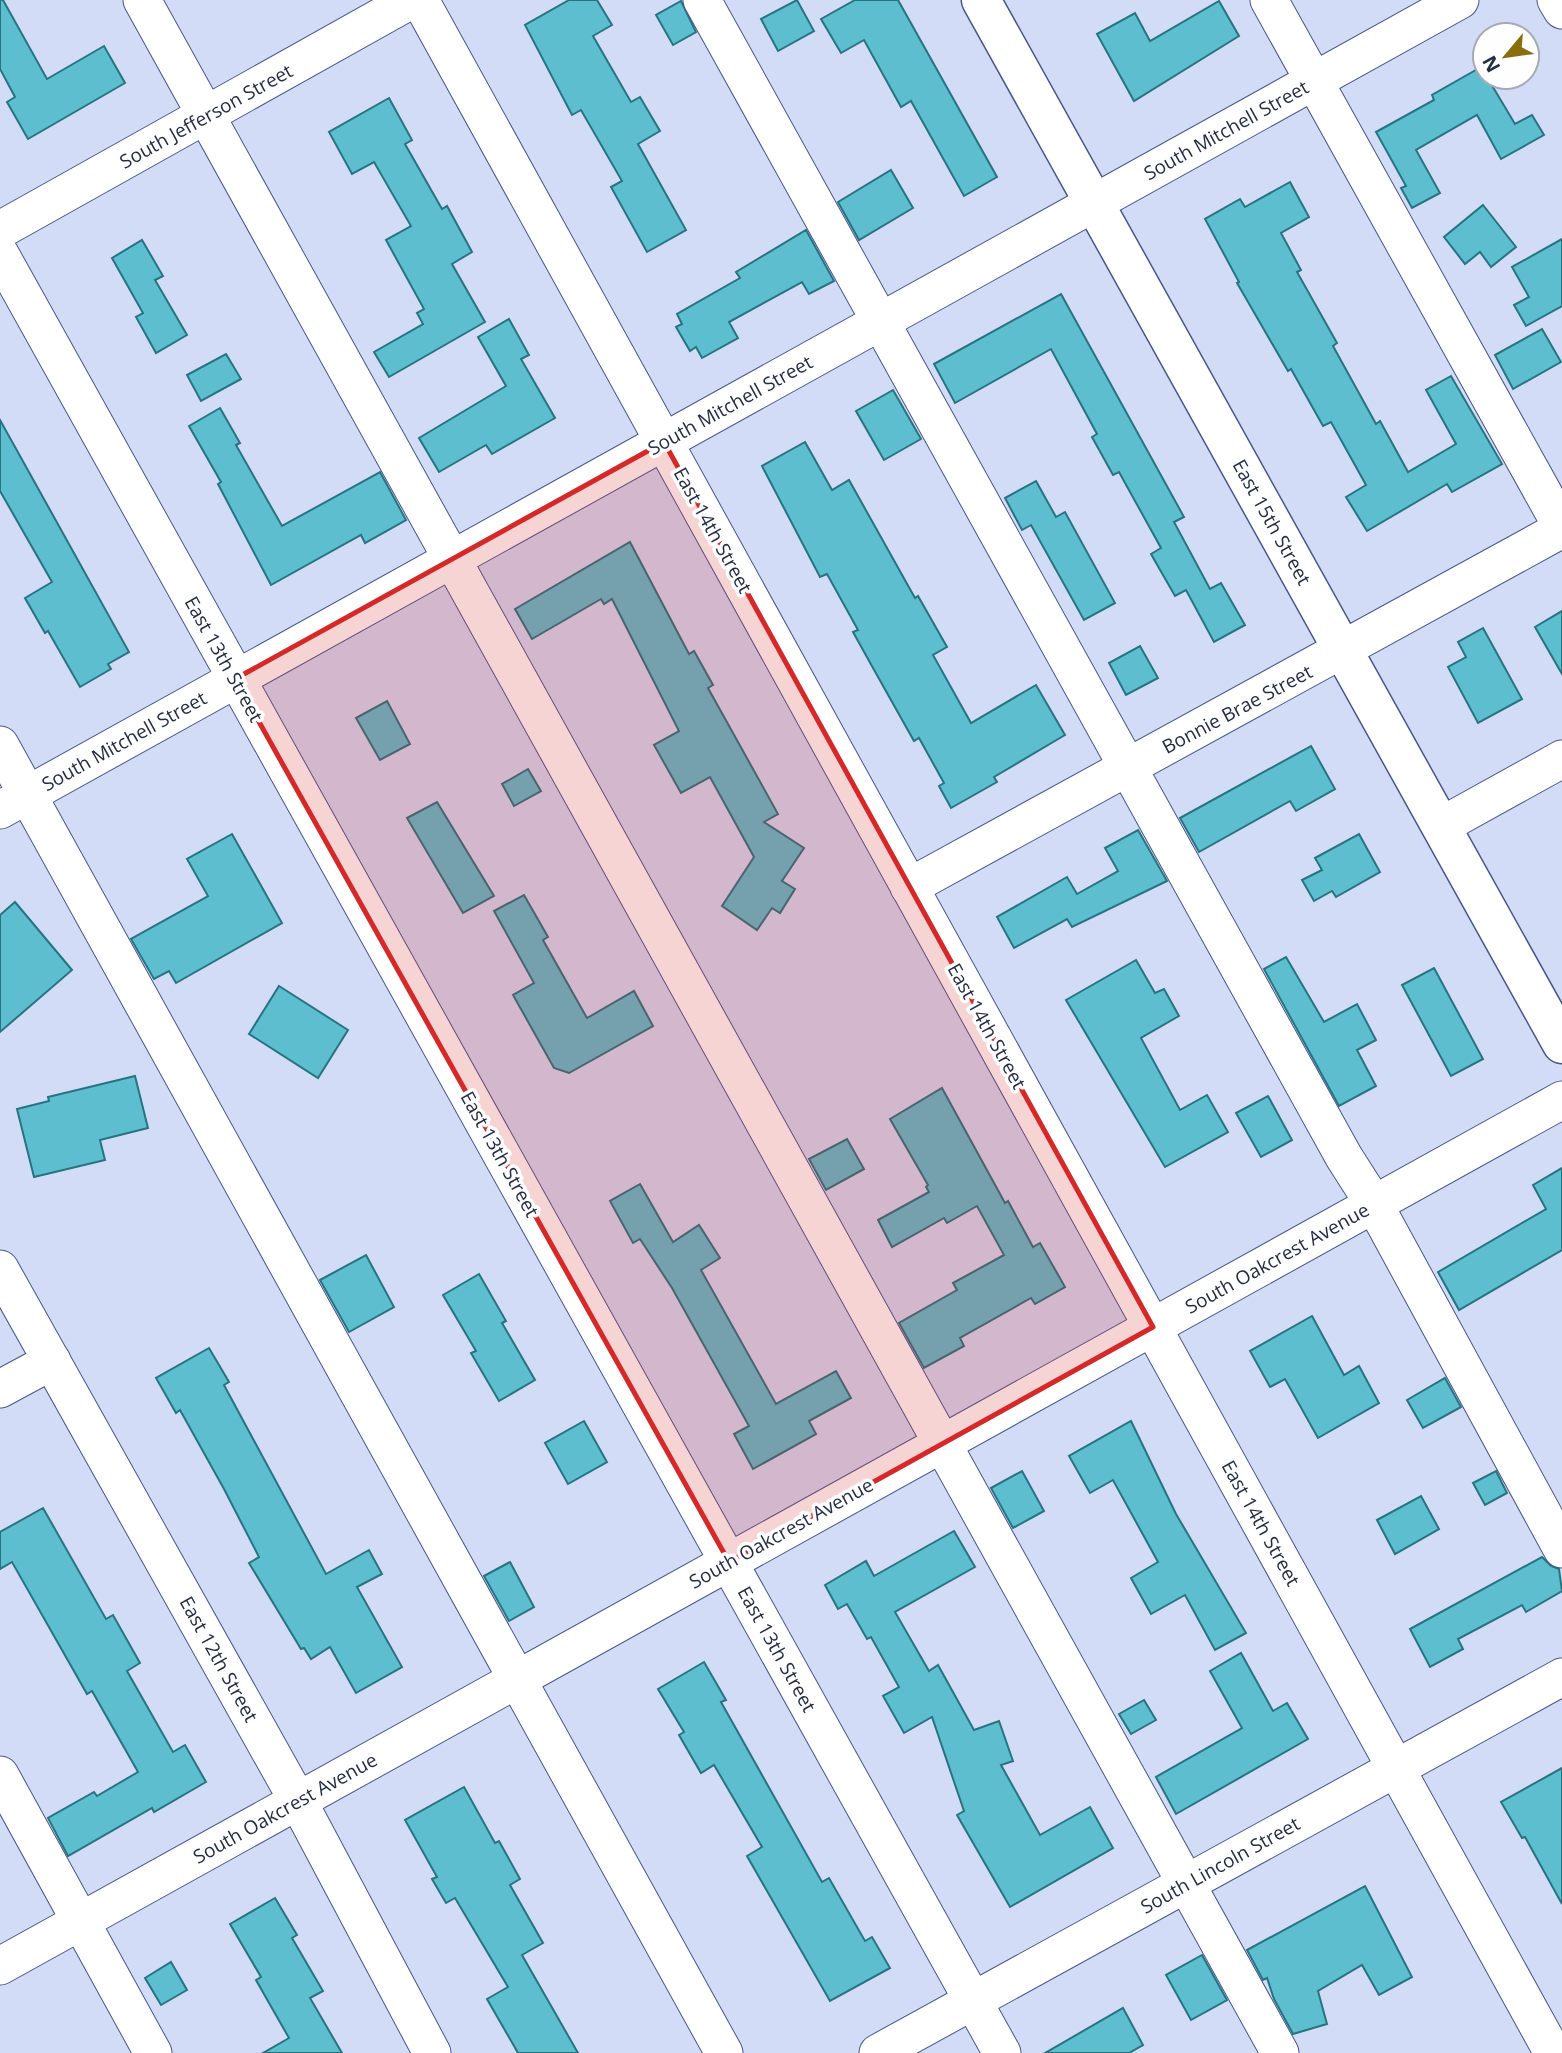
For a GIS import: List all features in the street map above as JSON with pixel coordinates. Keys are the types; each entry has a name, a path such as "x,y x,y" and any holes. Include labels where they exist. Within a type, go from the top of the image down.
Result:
{"main road":[{"name":"East 15th Street","path":"981,0 1562,1044"}],"street":[{"path":"142,0 1280,2053"},
{"name":"South Jefferson Street","path":"0,230 207,117 411,0"},
{"name":"East 14th Street","path":"420,0 1553,2053"},
{"path":"702,0 1337,1145 1374,1205 1562,1549"},
{"path":"1269,0 1562,528"},
{"name":"South Mitchell Street","path":"14,802 1460,0"},
{"path":"1556,0 1562,10"},
{"name":"East 13th Street","path":"0,254 1002,2053"},
{"name":"Bonnie Brae Street","path":"909,887 1344,651 1562,528"},
{"path":"0,745 14,802 517,1679 724,2053"},
{"path":"1441,826 1562,759"},
{"name":"South Oakcrest Avenue","path":"0,1965 1562,1100"},
{"name":"East 12th Street","path":"0,1269 298,1801 432,2053"},
{"path":"0,1389 52,1361"},
{"name":"South Lincoln Street","path":"878,2053 1562,1677"},
{"path":"0,1775 153,2053"}],"highlighted area":[{"path":"664,442 1153,1327 729,1562 235,679"}],"building":[{"path":"0,0 3,0 47,79 104,46 125,83 28,139 7,102 15,97 0,69"},
{"path":"569,0 597,0 612,25 593,36 631,102 640,97 660,131 638,144 686,230 647,252 611,187 622,181 581,110 572,115 525,25"},
{"path":"797,0 814,31 778,51 761,19"},
{"path":"855,0 898,0 997,177 964,196 911,101 901,107 864,40 841,53 821,19"},
{"path":"681,1 696,32 673,45 656,15"},
{"path":"1219,1 1239,36 1134,101 1097,34 1135,13 1150,41"},
{"path":"1471,73 1471,91 1495,91 1515,124 1532,115 1544,135 1501,159 1477,115 1416,150 1440,193 1412,208 1401,188 1406,186 1376,132 1434,100 1432,95"},
{"path":"389,98 412,140 405,144 442,209 447,206 472,252 452,264 485,322 389,377 374,352 423,324 417,313 424,309 386,240 411,226 374,162 352,174 329,132"},
{"path":"891,170 913,208 859,240 838,202"},
{"path":"1290,182 1309,217 1281,233 1301,270 1297,272 1337,343 1333,346 1376,424 1380,421 1408,472 1456,444 1426,390 1451,376 1502,464 1452,492 1447,484 1367,531 1346,497 1366,485 1331,422 1323,426 1291,369 1288,371 1237,283 1239,282 1205,219 1240,199 1245,207"},
{"path":"1483,205 1516,247 1491,267 1480,252 1465,264 1444,237"},
{"path":"806,230 834,281 809,294 802,282 729,322 738,338 702,358 696,347 690,351 676,327 682,324 677,314 740,278 736,272"},
{"path":"1562,239 1562,306 1526,326 1514,305 1529,297 1512,267"},
{"path":"142,240 163,276 155,280 187,335 156,353 136,317 143,313 112,258"},
{"path":"1061,294 1184,517 1174,522 1210,589 1221,583 1245,625 1214,642 1186,590 1175,596 1151,554 1161,548 1119,472 1113,475 1092,437 1097,434 1051,349 955,403 934,364"},
{"path":"509,319 529,355 521,359 555,418 492,454 486,445 439,472 419,438 506,386 478,337"},
{"path":"1542,329 1561,362 1513,389 1495,355"},
{"path":"226,354 241,379 201,401 187,375"},
{"path":"893,390 921,439 884,460 856,411"},
{"path":"220,408 240,443 236,445 282,526 380,472 406,520 365,543 361,535 271,585 218,484 221,482 189,426"},
{"path":"0,420 129,652 108,664 111,669 80,687 48,631 45,633 25,598 52,582 0,491"},
{"path":"805,442 832,490 849,480 915,598 918,596 947,647 933,655 971,723 1036,685 1065,735 994,777 997,782 951,808 939,786 944,783 919,738 914,741 853,632 858,630 827,574 820,577 762,466"},
{"path":"1036,481 1056,517 1065,512 1115,603 1084,620 1031,525 1022,530 1005,498"},
{"path":"630,542 689,654 694,651 713,685 708,688 778,814 764,822 804,848 782,881 795,889 780,913 772,908 757,930 722,906 754,857 710,777 681,793 654,745 679,731 612,599 604,604 601,599 532,639 515,609"},
{"path":"1562,611 1562,674 1535,627"},
{"path":"1483,628 1522,699 1478,723 1448,667 1466,657 1458,642"},
{"path":"1140,646 1158,678 1126,695 1109,663"},
{"path":"387,701 410,744 380,760 356,718"},
{"path":"1311,746 1335,789 1296,811 1290,801 1199,852 1180,818"},
{"path":"528,769 541,791 514,806 502,784"},
{"path":"437,802 494,896 463,913 407,818"},
{"path":"1138,830 1167,881 1072,927 1067,919 1014,948 997,917 1067,877 1077,894 1118,871 1105,848"},
{"path":"232,834 282,923 176,983 169,971 154,979 131,939 208,896 187,859"},
{"path":"1359,834 1380,872 1336,897 1332,891 1314,901 1302,880 1322,870 1315,858"},
{"path":"524,895 548,937 543,940 587,1018 634,991 653,1026 569,1073 554,1068 513,995 534,983 494,911"},
{"path":"15,902 72,970 0,1032 0,915"},
{"path":"1286,957 1324,1022 1357,1004 1376,1040 1357,1050 1376,1086 1339,1106 1264,969"},
{"path":"1136,960 1155,993 1164,989 1179,1016 1141,1038 1180,1110 1207,1095 1228,1132 1165,1167 1066,1000"},
{"path":"1434,968 1483,1059 1451,1076 1402,985"},
{"path":"279,986 348,1030 318,1078 249,1034"},
{"path":"135,1076 148,1128 100,1140 105,1160 34,1177 17,1109 49,1101 48,1097"},
{"path":"942,1088 1005,1203 1008,1201 1033,1247 1040,1243 1065,1287 1035,1304 1031,1298 960,1338 964,1346 924,1368 899,1323 957,1290 953,1283 1004,1255 977,1206 947,1223 944,1218 892,1247 878,1220 929,1192 926,1187 928,1185 890,1119"},
{"path":"1268,1096 1292,1140 1261,1157 1236,1113"},
{"path":"847,1139 864,1169 826,1190 809,1159"},
{"path":"1562,1168 1562,1250 1459,1310 1438,1272 1546,1209 1533,1185"},
{"path":"640,1184 673,1242 699,1225 720,1258 701,1270 776,1404 836,1371 851,1398 809,1421 816,1434 753,1469 734,1434 749,1426 672,1288 640,1239 633,1243 610,1201"},
{"path":"366,1255 394,1307 349,1332 320,1280"},
{"path":"479,1274 506,1321 502,1323 535,1380 499,1401 471,1353 476,1351 443,1295"},
{"path":"1312,1316 1344,1375 1359,1366 1379,1403 1318,1438 1285,1379 1270,1387 1250,1351"},
{"path":"209,1348 229,1382 224,1385 326,1574 369,1550 382,1574 357,1587 402,1667 356,1693 330,1647 311,1659 304,1648 301,1649 249,1563 259,1557 224,1489 180,1410 176,1413 156,1378"},
{"path":"1445,1378 1461,1407 1423,1428 1407,1400"},
{"path":"584,1421 607,1462 568,1484 545,1443"},
{"path":"1131,1421 1176,1514 1246,1633 1215,1650 1185,1595 1151,1614 1131,1578 1158,1562 1113,1480 1090,1493 1069,1456"},
{"path":"1022,1471 1044,1511 1013,1528 991,1488"},
{"path":"1496,1471 1507,1493 1485,1505 1473,1483"},
{"path":"1421,1496 1439,1529 1395,1554 1377,1520"},
{"path":"43,1508 106,1619 113,1615 140,1663 127,1671 173,1752 185,1745 206,1782 154,1812 152,1808 68,1856 48,1818 94,1792 97,1796 138,1772 92,1691 87,1694 12,1562 0,1569 0,1532"},
{"path":"954,1531 975,1567 895,1612 929,1671 938,1665 974,1730 999,1721 1013,1761 1001,1765 1040,1835 1090,1807 1113,1848 1010,1907 957,1815 964,1811 932,1717 904,1733 883,1696 899,1687 871,1637 867,1639 847,1604 838,1609 825,1585 866,1561 874,1576"},
{"path":"1542,1557 1551,1566 1559,1569 1562,1591 1526,1612 1522,1605 1458,1639 1463,1649 1430,1667 1410,1629"},
{"path":"510,1562 534,1607 509,1621 484,1576"},
{"path":"1241,1653 1273,1711 1287,1703 1308,1739 1176,1814 1156,1777 1242,1728 1210,1671"},
{"path":"704,1662 726,1700 721,1702 822,1882 829,1878 865,1941 872,1937 890,1968 830,2001 747,1856 762,1847 714,1765 701,1773 679,1735 684,1732 658,1689"},
{"path":"1144,1700 1156,1720 1131,1734 1119,1714"},
{"path":"1562,1768 1562,1904 1525,1837 1522,1838 1501,1802"},
{"path":"464,1787 495,1843 499,1841 520,1879 510,1885 543,1943 522,1955 578,2053 518,2053 487,1999 508,1987 455,1898 446,1903 432,1879 437,1877 405,1820"},
{"path":"1365,1886 1412,1977 1379,1995 1362,1965 1318,1991 1327,2024 1293,2034 1274,1999 1267,1978 1263,1980 1247,1950"},
{"path":"275,1898 297,1935 292,1938 323,1991 310,1998 342,2053 263,2053 289,2038 256,1980 261,1977 230,1924"},
{"path":"1202,1955 1227,2000 1191,2020 1166,1975"},
{"path":"171,1962 187,1990 161,2005 145,1978"},
{"path":"1123,2008 1143,2045 1129,2053 1045,2053"}]}
